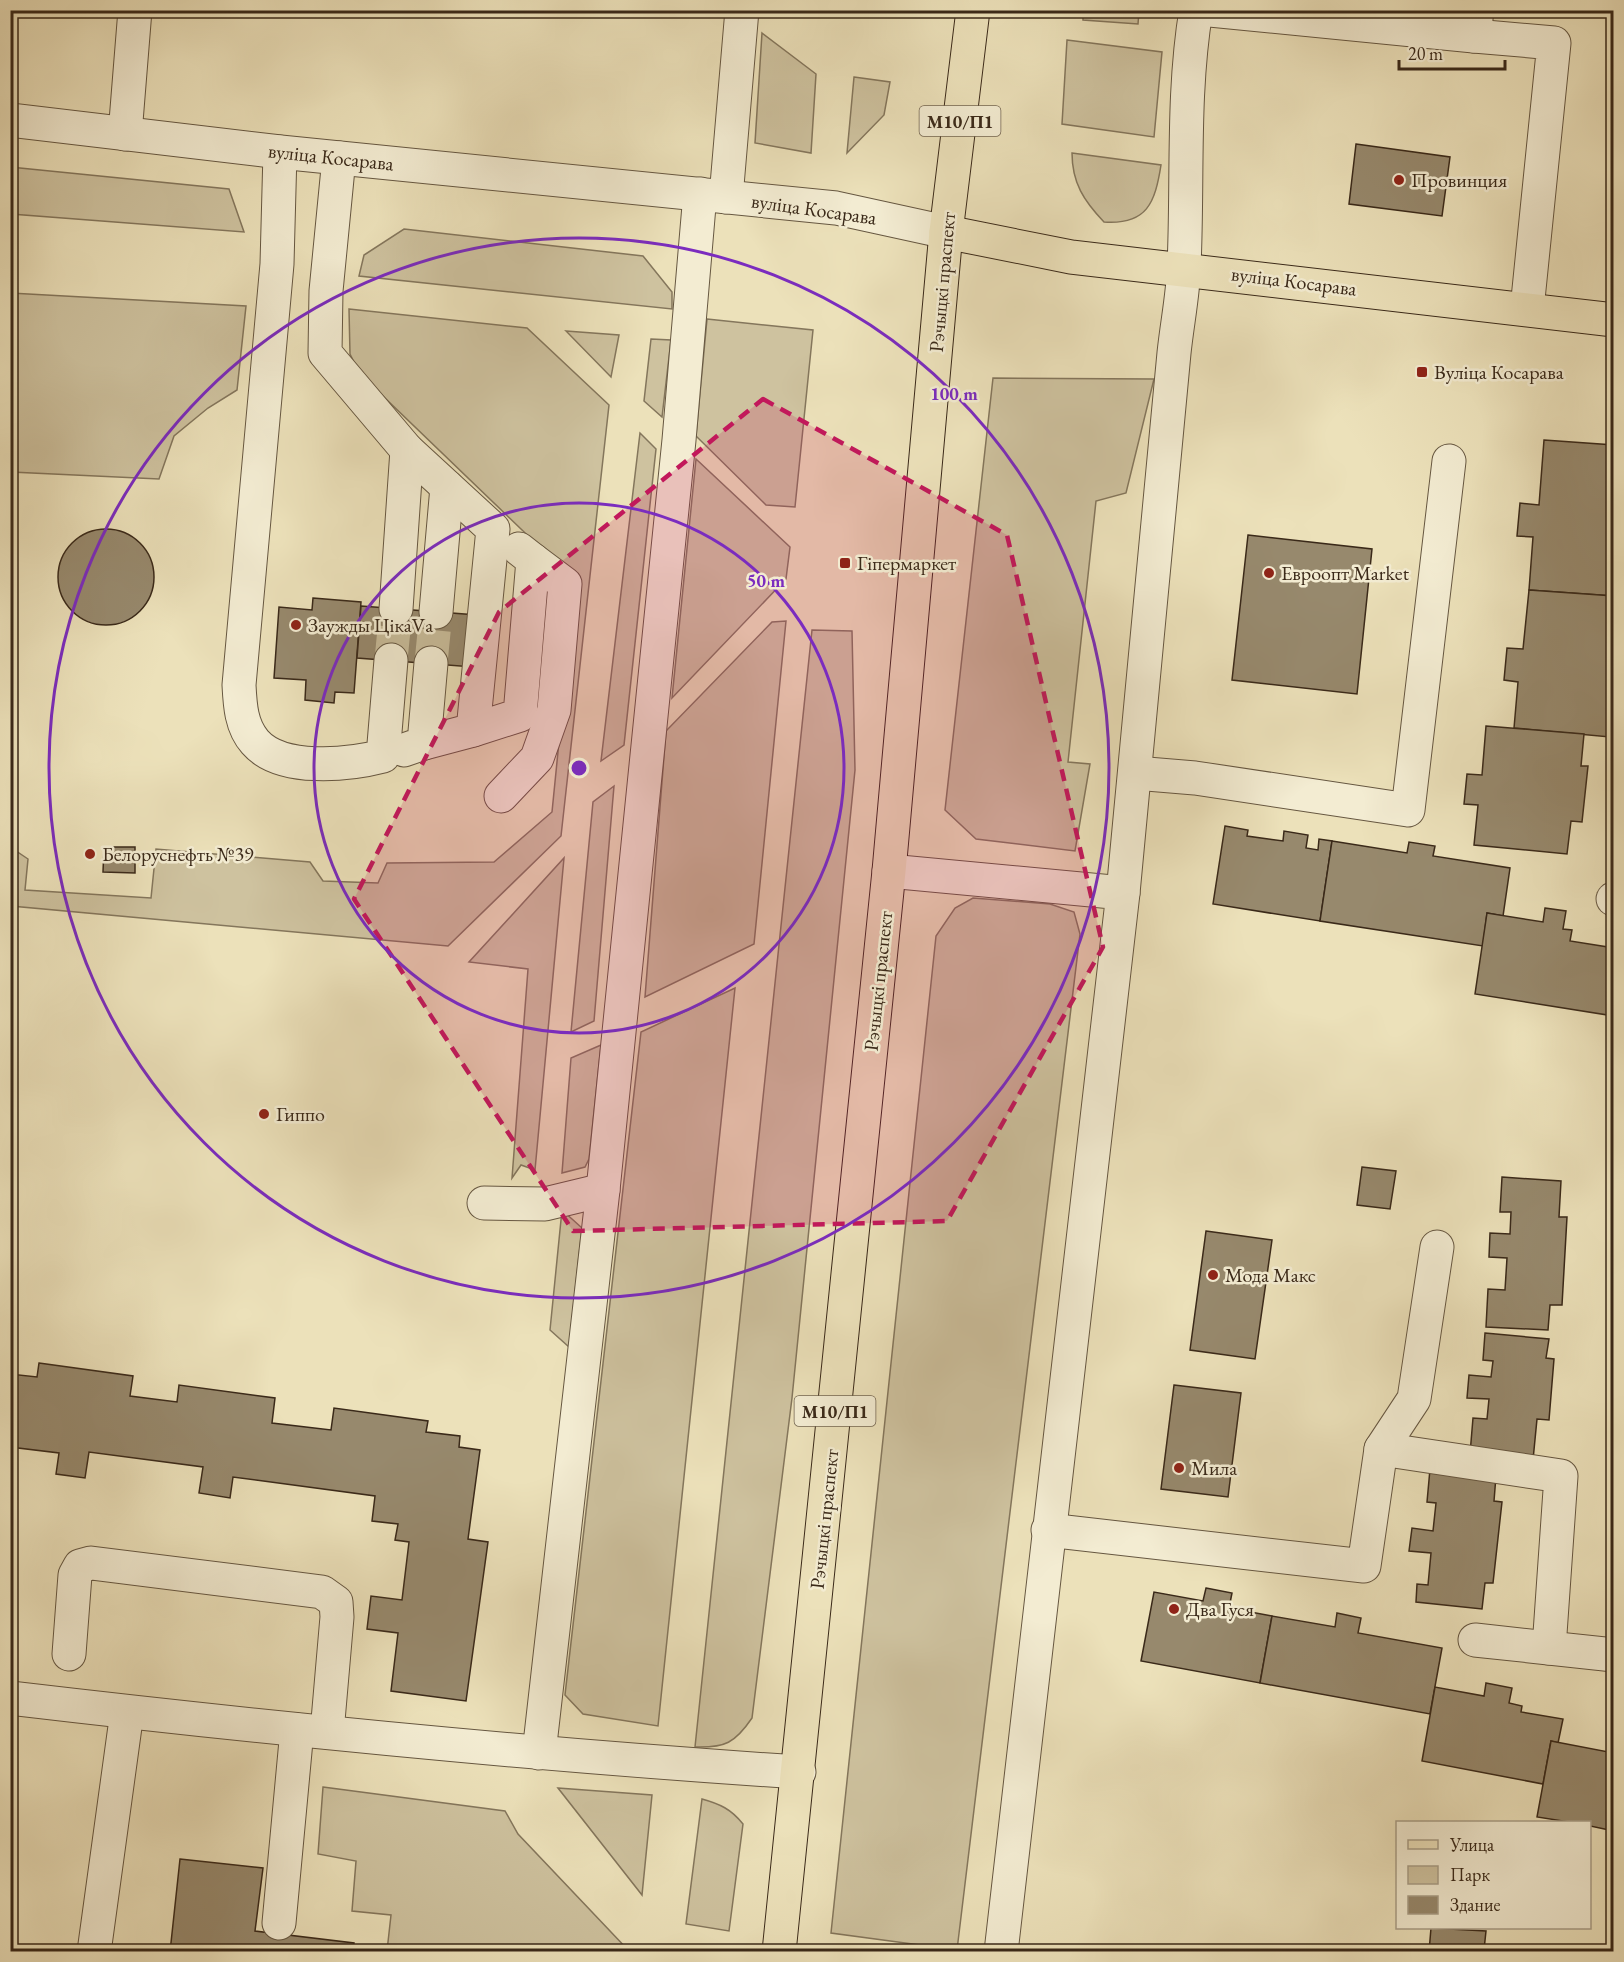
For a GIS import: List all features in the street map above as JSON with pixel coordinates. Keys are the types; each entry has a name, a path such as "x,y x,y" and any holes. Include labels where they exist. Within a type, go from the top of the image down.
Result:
{"main road":[{"name":"Рэчыцкі праспект","path":"779,1952 889,871 946,232 972,10"},
{"name":"вуліца Косарава","path":"946,232 1071,257 1614,320"}],"street":[{"path":"125,134 135,10"},
{"path":"539,1753 603,1190 679,440 742,10"},
{"path":"1001,1952 1123,893 1184,269 1185,154 1191,38 1196,10"},
{"path":"1210,10 1476,23 1554,43 1527,309"},
{"name":"вуліца Косарава","path":"10,120 280,152 836,208 946,232"},
{"path":"280,152 277,264 239,685 240,715 255,743 287,762 354,764 520,715 533,560"},
{"path":"339,158 326,291 325,353 407,450 493,528 565,584 554,710 537,758 501,796"},
{"path":"396,609 407,450"},
{"path":"1135,773 1195,778 1408,810 1449,461"},
{"path":"436,612 447,487"},
{"path":"472,730 493,528"},
{"path":"383,756 391,660"},
{"path":"424,743 431,663"},
{"path":"889,871 1123,893"},
{"path":"484,1203 545,1204 603,1190"},
{"path":"1048,1530 1364,1566 1381,1449 1414,1399 1437,1247"},
{"path":"1381,1449 1562,1476 1549,1648"},
{"path":"69,1654 75,1575 80,1566 91,1563 322,1592 336,1602 337,1617 312,1731 279,1923"},
{"path":"1475,1640 1614,1655"},
{"path":"10,1698 127,1712 539,1753 799,1772"},
{"path":"94,1952 127,1712"}],"highlighted area":[{"path":"763,399 1007,535 1103,947 947,1221 573,1231 354,899 499,612"}],"green space":[{"path":"1083,11 1139,11 1138,24 1083,20"},
{"path":"762,33 816,74 811,153 755,143"},
{"path":"1067,40 1162,52 1154,137 1062,124"},
{"path":"854,77 890,82 884,115 847,153"},
{"path":"1072,153 1161,165 1152,201 1146,209 1130,220 1104,222 1080,191 1074,173"},
{"path":"10,167 229,189 244,232 11,214"},
{"path":"404,229 643,256 672,292 672,309 359,276 364,255"},
{"path":"10,293 246,306 237,390 208,408 174,436 159,479 11,472"},
{"path":"349,309 527,328 609,405 561,836 448,946 11,906 10,847 28,859 25,890 151,898 156,849 310,862 323,881 378,883 387,863 494,862 552,812 575,581 360,374 350,354"},
{"path":"707,319 813,330 795,507 766,505 696,436"},
{"path":"566,331 619,335 611,377"},
{"path":"651,339 671,340 662,417 644,401"},
{"path":"993,378 1154,379 1126,493 1096,501 1068,762 1090,764 1075,851 976,839 945,810"},
{"path":"640,433 656,449 624,745 601,761"},
{"path":"696,459 790,547 786,579 672,698"},
{"path":"786,621 754,944 645,997 666,731 772,622"},
{"path":"812,630 852,631 855,770 792,1398 752,1718 740,1733 728,1742 722,1745 695,1747"},
{"path":"614,786 594,1021 571,1032 593,802"},
{"path":"564,858 535,1170 521,1165 512,1178 528,969 469,962"},
{"path":"973,898 1050,904 1074,912 1080,934 957,1950 831,1933 936,936 955,908"},
{"path":"735,988 658,1726 583,1714 565,1695 641,1032"},
{"path":"601,1045 589,1159 585,1167 562,1173 571,1058"},
{"path":"562,1210 582,1228 569,1347 550,1330"},
{"path":"323,1787 505,1811 518,1834 629,1951 387,1951 391,1915 352,1911 356,1861 318,1854"},
{"path":"558,1788 652,1795 642,1895"},
{"path":"702,1799 725,1808 743,1824 729,1931 686,1924"}],"building":[{"name":"Провинция","path":"1356,144 1450,157 1442,216 1349,204"},
{"path":"1544,440 1614,445 1614,596 1529,590 1533,537 1517,536 1520,503 1539,505"},
{"path":"106,529 124,533 140,543 150,559 154,577 150,595 140,611 124,621 106,625 88,621 72,611 62,595 58,577 62,559 72,543 88,533"},
{"path":"1248,535 1372,549 1357,694 1232,680"},
{"path":"1529,590 1614,596 1614,710 1610,737 1514,728 1518,682 1504,680 1507,648 1523,649"},
{"path":"313,598 361,602 354,693 335,692 334,703 305,700 306,680 274,678 279,607 312,610"},
{"path":"361,606 477,615 473,667 357,658"},
{"path":"1486,726 1584,734 1581,766 1588,766 1582,822 1571,821 1567,854 1474,845 1478,805 1464,804 1467,774 1482,775"},
{"path":"1225,826 1248,830 1247,836 1283,841 1284,831 1308,835 1306,848 1318,850 1319,839 1332,841 1320,921 1213,904"},
{"path":"1332,841 1407,853 1409,842 1435,846 1433,856 1510,868 1503,916 1487,913 1483,946 1320,921"},
{"path":"104,847 135,847 135,873 103,872"},
{"path":"1545,908 1566,911 1563,929 1572,930 1570,941 1614,948 1614,1016 1475,994 1487,913 1543,922"},
{"path":"1362,1167 1396,1171 1390,1209 1357,1205"},
{"path":"1502,1177 1561,1181 1559,1217 1567,1217 1562,1305 1550,1305 1548,1330 1486,1327 1488,1289 1505,1290 1507,1258 1489,1257 1490,1233 1510,1234 1511,1212 1500,1212"},
{"path":"1206,1231 1272,1240 1255,1359 1190,1350"},
{"path":"1485,1333 1549,1339 1546,1358 1554,1359 1549,1420 1537,1419 1533,1460 1470,1454 1473,1418 1487,1419 1489,1399 1467,1398 1469,1375 1491,1377 1493,1361 1483,1360"},
{"path":"39,1363 133,1376 130,1396 177,1402 179,1385 275,1398 272,1423 331,1430 334,1408 428,1421 426,1432 460,1436 459,1447 480,1450 468,1539 488,1542 466,1701 391,1691 398,1633 367,1629 371,1596 402,1600 409,1542 395,1540 398,1524 372,1521 375,1496 233,1477 230,1498 199,1493 203,1467 89,1452 85,1478 56,1474 59,1453 10,1447 10,1374 37,1377"},
{"path":"1174,1385 1241,1393 1228,1497 1161,1489"},
{"path":"1430,1469 1496,1476 1494,1501 1502,1502 1493,1583 1485,1583 1482,1609 1416,1602 1417,1584 1428,1585 1431,1553 1409,1551 1412,1528 1433,1531 1436,1503 1427,1502"},
{"path":"1206,1588 1232,1593 1229,1608 1272,1616 1260,1683 1141,1661 1154,1592 1203,1601"},
{"path":"1337,1613 1361,1618 1358,1633 1442,1648 1430,1714 1260,1683 1272,1616 1335,1627"},
{"path":"1486,1683 1512,1688 1509,1703 1522,1706 1521,1712 1563,1719 1558,1743 1551,1741 1543,1784 1422,1761 1435,1687 1484,1696"},
{"path":"1551,1741 1614,1753 1614,1831 1591,1826 1591,1821 1563,1821 1537,1817"},
{"path":"180,1859 263,1868 255,1931 354,1943 353,1952 170,1952"},
{"path":"1431,1929 1449,1929 1486,1931 1484,1950 1492,1952 1429,1952"}],"tunnel":[{"path":"391,660 396,609"},
{"path":"431,663 436,612"}],"place":[{"name":"Провинция","path":"1399,180"},
{"name":"Вуліца Косарава","path":"1422,372"},
{"name":"Гіпермаркет","path":"845,563"},
{"name":"Евроопт Market","path":"1269,573"},
{"name":"Заужды ЦікаVа","path":"296,625"},
{"name":"Белоруснефть №39","path":"90,854"},
{"name":"Гиппо","path":"264,1114"},
{"name":"Мода Макс","path":"1213,1275"},
{"name":"Мила","path":"1179,1468"},
{"name":"Два Гуся","path":"1174,1609"}]}
